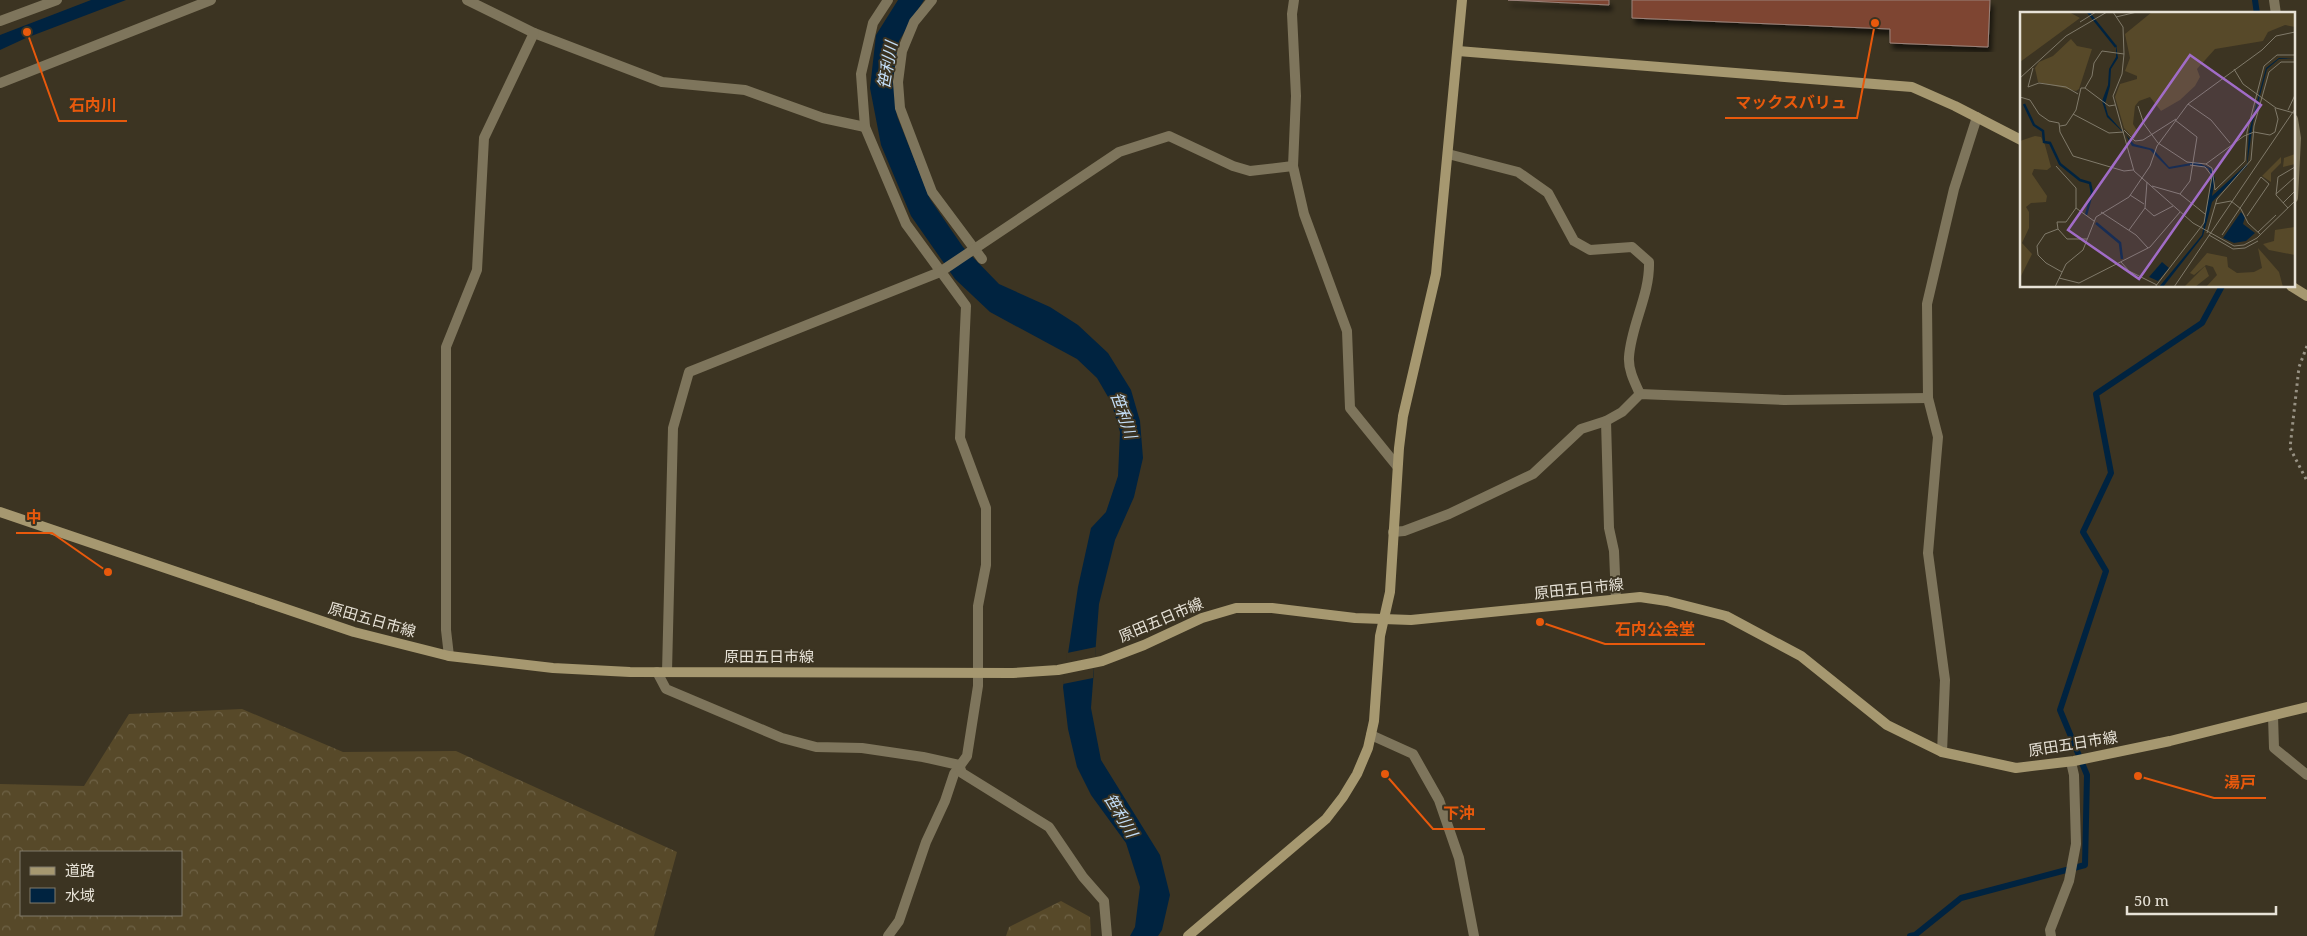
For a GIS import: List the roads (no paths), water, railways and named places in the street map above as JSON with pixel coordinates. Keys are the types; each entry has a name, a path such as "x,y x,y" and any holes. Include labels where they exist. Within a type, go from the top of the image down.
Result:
{"main road":[{"path":"1188,936 1326,819 1343,797 1357,774 1371,735 1377,694 1380,636 1390,592 1397,466 1404,416 1436,274 1462,0"},
{"path":"1458,51 1912,87 2020,139"},
{"path":"2294,288 2307,296"},
{"name":"原田五日市線","path":"0,512 354,632 449,656 553,668 662,672 1014,673 1065,668 1094,662 1144,645 1202,618 1236,608 1272,608 1309,614 1384,620 1439,618 1640,597 1726,616 1801,656 1887,725 1942,752 2016,768 2072,762 2307,707"}],"street":[{"path":"0,21 57,0"},
{"path":"0,83 210,0"},
{"path":"467,0 534,33 662,82 744,90 823,118 865,127"},
{"path":"888,0 873,23 861,74 865,127 906,224 966,306 960,438 986,508 986,565 978,606 978,686 967,756 959,765 926,842 899,920 888,936"},
{"path":"932,0 914,22 902,51 898,82 900,108 932,192 973,252 982,258"},
{"path":"1294,0 1292,14 1296,96 1293,166 1304,214 1347,331 1350,408 1397,466"},
{"path":"449,656 446,630 446,347 477,270 484,138 534,33"},
{"path":"1942,752 1945,680 1928,553 1938,437 1928,398 1927,304 1954,189 1977,117"},
{"path":"2294,125 2296,138 2294,178"},
{"path":"959,765 923,757 862,748 816,747 782,738 666,689 662,672 673,428 689,372 942,271 1120,152 1169,136 1233,166 1250,171 1293,166"},
{"path":"1448,154 1518,172 1548,193 1574,241 1590,250 1632,247 1649,262 1650,276 1629,357 1631,375 1640,394"},
{"path":"1393,532 1404,531 1449,514 1533,474 1581,429 1606,421 1622,412 1640,394 1784,400 1928,398"},
{"path":"1606,421 1609,528 1614,551 1616,600"},
{"path":"2272,716 2274,748 2307,775"},
{"path":"1371,735 1413,754 1439,800 1459,858 1474,936"},
{"path":"2051,936 2050,930 2070,876 2076,844 2072,762"},
{"path":"959,765 962,773 1049,827 1083,877 1104,901 1107,936"}],"water":[{"path":"91,0 126,0 26,38 0,50 0,35"},
{"name":"笹利川","path":"898,0 924,0 899,41 893,79 897,116 930,199 963,247 999,284 1050,307 1078,325 1108,353 1131,390 1140,421 1143,458 1134,497 1115,540 1099,604 1091,708 1101,760 1160,855 1170,895 1162,930 1158,936 1130,936 1135,927 1140,887 1126,843 1091,795 1077,767 1068,729 1063,687 1078,587 1091,528 1106,512 1118,476 1120,432 1111,402 1097,378 1077,359 990,312 955,279 911,216 881,145 870,88 876,35"}],"waterway":[{"path":"2255,0 2257,12"},
{"path":"1910,936 1915,935 1961,898 2085,865 2087,775 2060,710 2106,571 2083,532 2111,473 2096,394 2202,323 2221,288"}],"place":[{"name":"マックスバリュ","path":"1875,23"},
{"name":"石内川","path":"27,32"},
{"name":"中","path":"108,572"},
{"name":"石内公会堂","path":"1540,622"},
{"name":"下沖","path":"1385,774"},
{"name":"湯戸","path":"2138,776"}]}
